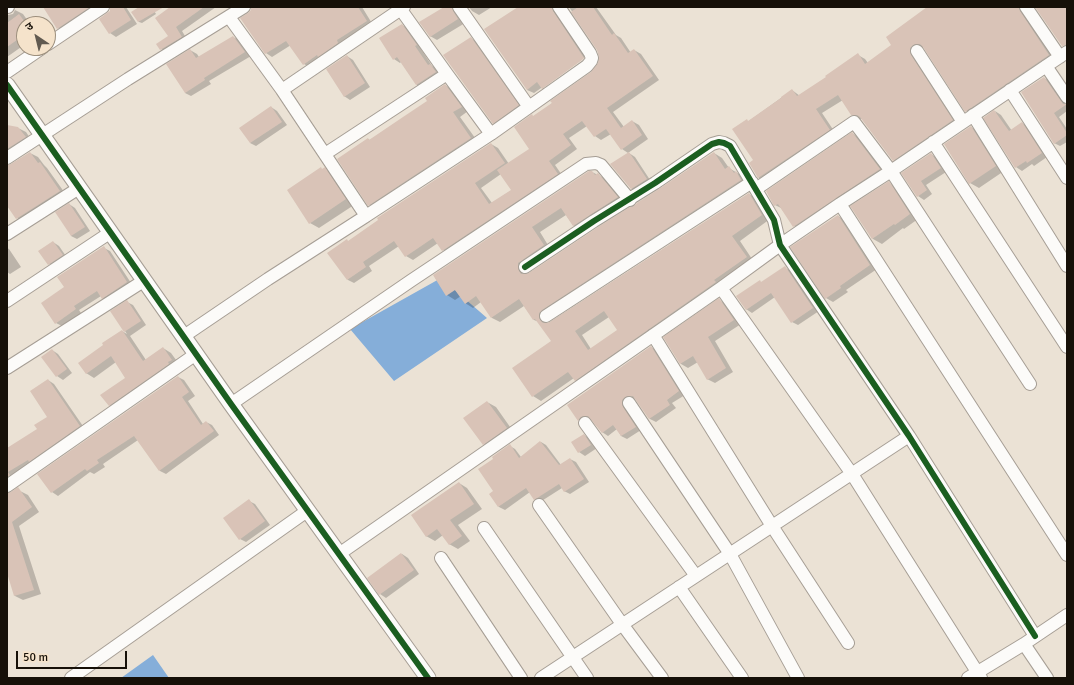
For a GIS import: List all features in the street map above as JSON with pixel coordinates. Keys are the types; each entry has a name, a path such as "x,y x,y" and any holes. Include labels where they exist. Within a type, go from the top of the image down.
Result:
{"street":[{"path":"56,39 103,7"},
{"path":"7,158 128,79 244,7"},
{"path":"459,7 528,107"},
{"path":"184,336 268,279 491,134 587,66 592,58 590,53 559,7"},
{"path":"339,554 721,288 780,245 1063,54 1026,7"},
{"path":"282,90 401,8 446,74 491,134"},
{"path":"229,17 282,90 366,216"},
{"path":"917,51 968,118 1067,266"},
{"path":"7,72 30,56"},
{"path":"1046,66 1067,97"},
{"path":"325,154 446,74"},
{"path":"7,86 307,511 428,678"},
{"path":"1010,90 1067,178"},
{"path":"546,316 854,122 891,171 1030,384"},
{"path":"525,267 594,221 630,200 712,144 719,142 730,146 774,220 780,245 909,436 1035,636"},
{"path":"933,142 1067,347"},
{"path":"231,404 412,280 586,164 596,162 601,165 630,200"},
{"path":"7,234 79,188"},
{"path":"840,204 1067,555"},
{"path":"7,301 110,232"},
{"path":"7,368 145,280"},
{"path":"721,288 852,474 975,676 1066,617"},
{"path":"653,335 772,526 848,643"},
{"path":"7,486 196,354"},
{"path":"629,403 730,554 798,678"},
{"path":"585,423 696,576"},
{"path":"541,678 909,436"},
{"path":"539,505 622,624 662,678"},
{"path":"71,678 307,511"},
{"path":"484,528 586,678"},
{"path":"441,558 521,678"},
{"path":"679,587 742,678"},
{"path":"1024,644 1047,678"}],"water":[{"path":"441,278 487,318 394,381 350,329"},
{"path":"153,655 169,678 121,678"}],"building":[{"path":"43,7 90,7 57,29 56,16 49,16"},
{"path":"110,7 123,7 131,20 109,34 99,19 110,11"},
{"path":"139,7 164,7 138,22 131,12"},
{"path":"170,7 204,7 176,27 182,37 160,50 156,44 168,36 155,18"},
{"path":"251,7 358,7 367,21 337,40 338,43 318,57 317,55 303,65 286,41 265,54 240,18 251,10"},
{"path":"444,7 452,7 458,19 430,37 419,22"},
{"path":"518,7 552,7 553,11 584,58 542,89 537,82 527,90 484,29"},
{"path":"578,7 593,7 612,35 614,33 628,53 634,49 653,76 607,108 621,128 632,120 642,135 621,150 606,129 594,137 582,121 563,134 571,145 549,161 558,174 442,251 433,238 405,257 394,241 363,262 366,267 347,280 327,253 347,239 348,241 378,220 377,218 491,143 505,163 475,183 489,204 511,190 497,170 529,149 514,127 532,114 533,116 552,103 550,101 591,72 598,63 599,56 597,50 571,12"},
{"path":"927,7 1019,7 1020,11 1049,55 965,112 923,47 920,44 913,45 910,48 911,55 953,120 893,161 860,117 857,115 851,115 838,95 816,109 830,130 758,178 749,163 753,160 732,129 747,119 748,121 792,89 797,96 858,53 865,64 891,45 886,37"},
{"path":"1035,7 1067,7 1067,45 1062,46"},
{"path":"16,16 16,41 7,47 7,23"},
{"path":"402,24 417,45 415,46 428,65 430,64 436,72 416,85 397,57 393,60 379,38"},
{"path":"233,36 245,52 204,78 205,80 185,93 166,64 190,49 196,58"},
{"path":"471,37 519,105 493,124 443,55"},
{"path":"347,55 365,83 344,97 326,69"},
{"path":"1044,77 1063,104 1067,104 1054,113 1067,135 1054,144 1021,92"},
{"path":"445,84 462,107 453,112 471,138 368,206 337,159 368,138 369,140 427,101 425,98"},
{"path":"271,106 282,122 250,143 239,128"},
{"path":"994,110 1009,131 1022,122 1042,153 1027,163 1026,161 1015,168 983,118"},
{"path":"7,125 18,127 26,137 7,149"},
{"path":"971,126 996,166 969,184 944,144"},
{"path":"852,132 880,169 793,227 778,204 774,206 766,191"},
{"path":"30,152 38,163 40,162 60,191 16,219 7,206 7,165"},
{"path":"629,152 647,179 631,189 610,164"},
{"path":"714,152 725,169 729,166 734,173 736,171 741,180 542,310 539,313 539,317 543,323 550,322 749,193 762,215 732,236 747,257 714,280 716,282 575,381 568,372 532,397 512,368 551,341 535,319 533,320 519,299 491,318 476,296 465,304 455,290 446,296 433,275 589,171 592,171 595,175 598,173 618,197 573,226 561,208 532,227 544,245 518,263 518,268 521,274 529,273","holes":["604,311 617,330 588,350 575,331"]},
{"path":"931,153 941,168 921,181 927,190 917,197 901,173"},
{"path":"321,167 322,169 325,167 346,199 309,224 287,190"},
{"path":"889,181 910,214 872,239 850,206"},
{"path":"69,203 85,227 71,236 55,212"},
{"path":"838,215 870,265 840,286 841,288 825,299 790,247"},
{"path":"53,241 63,255 48,265 38,251"},
{"path":"104,246 127,282 102,299 97,291 74,306 76,309 55,324 41,303 64,287 57,277"},
{"path":"785,266 813,308 791,323 771,293 746,310 736,296"},
{"path":"719,298 734,320 708,337 726,368 707,380 693,356 680,364 663,337"},
{"path":"127,300 141,321 124,332 110,311"},
{"path":"122,330 143,361 163,347 172,360 168,362 169,364 109,406 100,395 125,378 111,356 86,374 78,363 103,345 102,343"},
{"path":"651,346 679,391 667,400 670,405 649,419 633,396 625,397 622,400 623,407 636,427 621,436 613,425 602,433 588,416 581,417 578,421 567,405"},
{"path":"52,349 67,369 56,377 41,357"},
{"path":"178,376 189,392 182,397 201,425 206,421 214,431 159,471 134,436 97,460 99,463 87,471 85,469 51,493 37,474"},
{"path":"48,379 80,426 29,462 28,460 8,472 10,475 7,477 7,448 37,429 34,425 47,417 30,391"},
{"path":"487,401 507,428 483,445 463,418"},
{"path":"584,434 591,445 578,453 571,442"},
{"path":"540,441 559,465 570,458 584,479 564,492 559,484 534,500 526,488 498,507 489,494 493,491 478,469 493,459 492,457 510,444 519,458"},
{"path":"459,482 474,504 450,520 462,536 449,545 437,529 426,537 411,515"},
{"path":"18,487 32,507 12,522 34,590 14,596 7,573 7,493"},
{"path":"249,499 265,521 239,540 223,518"},
{"path":"401,553 414,570 379,595 367,578"}],"cycle path":[{"path":"7,85 231,404 428,678"},
{"path":"525,267 655,183 712,144 719,142 730,146 774,220 780,245 909,436 1035,636"}]}
